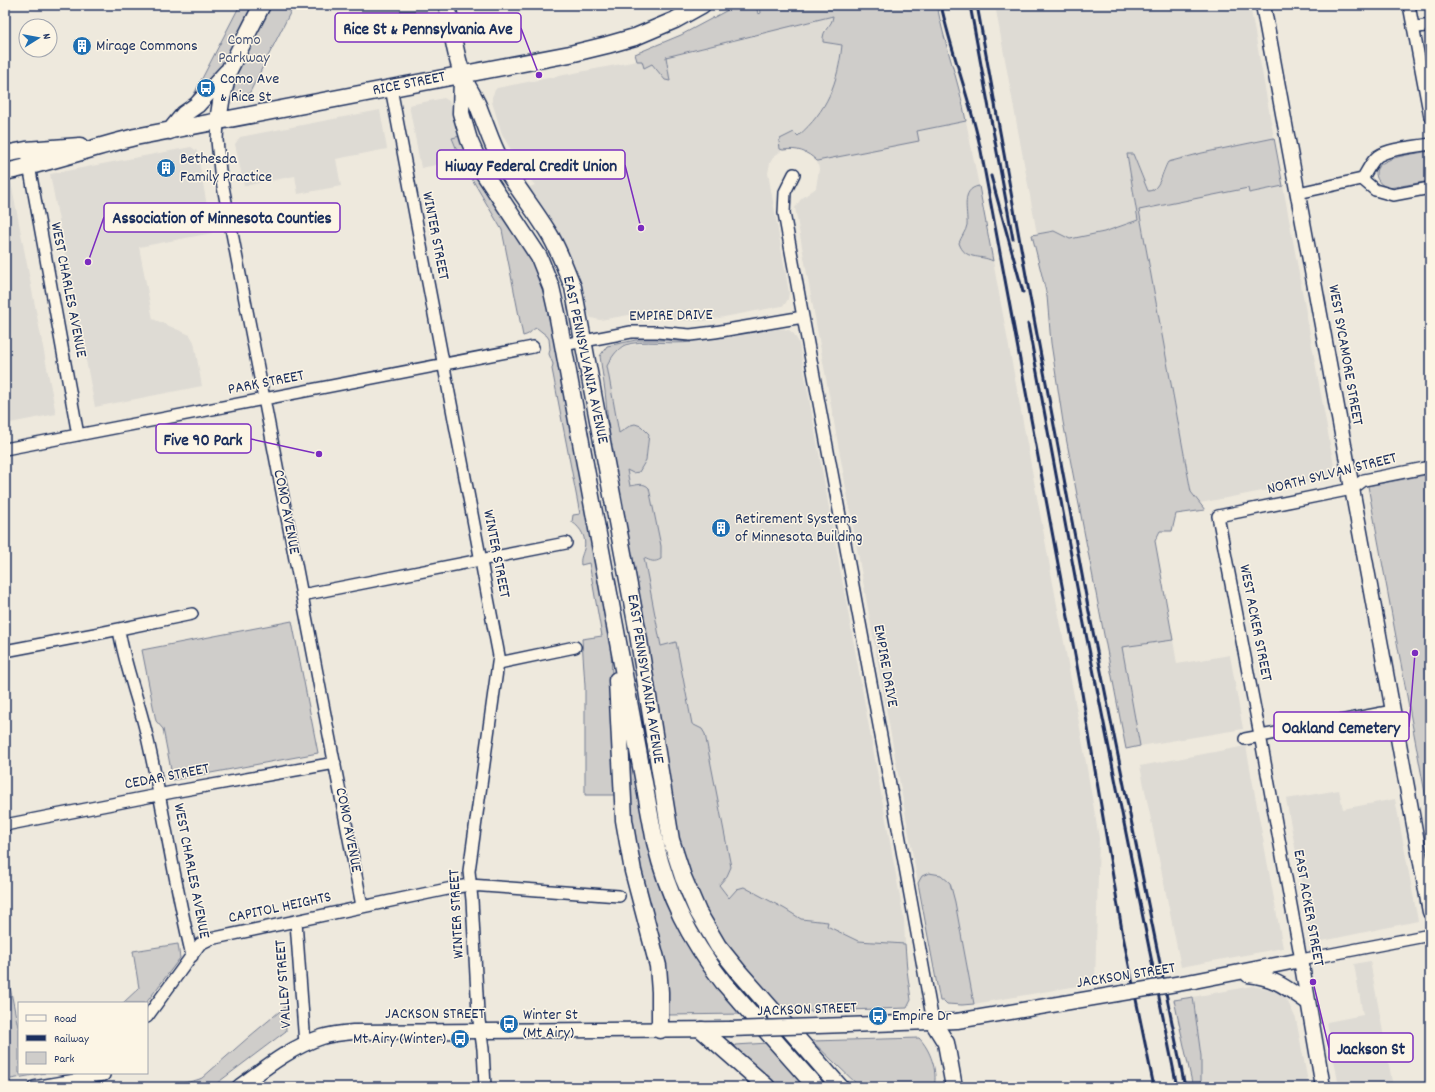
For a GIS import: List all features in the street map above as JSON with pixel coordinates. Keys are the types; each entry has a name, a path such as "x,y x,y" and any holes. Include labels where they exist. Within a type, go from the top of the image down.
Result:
{"main road":[{"name":"COMO AVENUE","path":"218,121 220,102 229,70 262,5"},
{"path":"447,5 462,74"},
{"name":"RICE STREET","path":"5,172 29,167 110,144 170,130 607,46 653,30 702,5"},
{"path":"170,130 184,114 197,105 229,70"},
{"name":"EAST PENNSYLVANIA AVENUE","path":"462,74 480,109 494,149 508,173 551,236 573,287 637,628 671,840 683,877 698,912 718,946 840,1087"},
{"name":"EAST PENNSYLVANIA AVENUE","path":"462,74 461,114 468,140 483,172 539,257 551,286 616,626 655,842 666,881 690,934 719,977 816,1087"},
{"name":"RICE STREET","path":"5,154 26,150 110,144"},
{"path":"616,626 624,820 633,871 658,966 660,986 660,1030"},
{"path":"933,1022 941,1087"},
{"path":"933,1022 946,1043 954,1087"},
{"path":"702,1030 767,1087"}],"street":[{"name":"WEST SYCAMORE STREET","path":"1263,5 1430,912"},
{"path":"1409,5 1430,117"},
{"path":"1413,28 1430,24"},
{"name":"WINTER STREET","path":"391,88 499,656 468,871 472,900 478,1013 484,1087"},
{"name":"COMO AVENUE","path":"218,121 217,140 220,170 362,906"},
{"path":"1298,193 1362,179 1372,163 1378,157 1388,152 1430,144"},
{"name":"WEST CHARLES AVENUE","path":"26,150 78,435"},
{"name":"EMPIRE DRIVE","path":"794,174 785,192 784,213 893,798 933,1022"},
{"path":"1362,179 1374,190 1392,195 1430,188"},
{"name":"EMPIRE DRIVE","path":"563,345 630,332 657,332 690,335 803,317"},
{"name":"PARK STREET","path":"5,449 533,347"},
{"name":"NORTH SYLVAN STREET","path":"1218,516 1352,489 1364,480 1430,467"},
{"name":"WEST ACKER STREET","path":"1218,516 1260,735"},
{"path":"302,594 566,543"},
{"path":"5,651 119,630 192,614"},
{"name":"WEST CHARLES AVENUE","path":"119,630 122,652 146,732 192,956"},
{"path":"499,663 575,647"},
{"path":"1245,739 1393,711"},
{"name":"EAST ACKER STREET","path":"1260,735 1323,1087"},
{"name":"CEDAR STREET","path":"5,825 335,763"},
{"name":"CAPITOL HEIGHTS","path":"148,1016 200,944 210,939 296,922 362,906 470,885 619,896"},
{"name":"VALLEY STREET","path":"296,922 305,1044"},
{"name":"JACKSON STREET","path":"239,1087 271,1063 305,1044 321,1038 353,1032 480,1030 702,1030 957,1021 1194,981 1430,935"},
{"path":"1236,973 1264,977 1282,984 1308,1002"},
{"path":"34,1087 105,1074"},
{"path":"95,1087 105,1074"}],"shaded area":[{"path":"995,5 1250,5 1274,138 1202,153 1168,162 1164,167 1157,187 1152,191 1148,191 1133,154 1127,154 1138,220 1104,232 1070,239 1054,231 1037,234"},
{"path":"833,16 832,21 823,31 832,44 842,45 838,74 832,92 817,116 803,131 797,136 794,132 780,139 780,149 783,150 774,156 770,163 768,173 789,293 785,304 782,306 703,321 629,315 600,320 591,318 586,311 574,266 566,248 526,184 530,187 535,185 524,173 502,134 492,102 492,97 495,90 497,88 642,60 652,64 665,80 670,81 666,57"},
{"path":"444,98 449,101 460,136 452,139 461,160 421,168 409,105"},
{"path":"380,110 387,149 336,159 341,186 298,194 295,176 244,186 235,144 240,137"},
{"path":"966,121 979,186 973,187 966,227 959,243 975,257 987,258 993,261 1099,838 1095,983 974,1004 955,902 922,876 918,883 795,208 801,199 816,188 819,169 817,161 918,141 917,131"},
{"path":"191,147 197,151 212,233 139,247 153,319 190,335 194,342 202,386 95,407 50,174"},
{"path":"11,182 56,414 5,424 5,183"},
{"path":"1283,186 1336,477 1200,503 1191,492 1139,209 1248,188 1249,193"},
{"path":"779,328 789,330 794,334 799,343 904,919 905,944 858,941 827,926 827,922 801,919 779,906 730,899 718,885 727,876 702,729 692,724 676,643 661,646 644,558 656,562 661,559 662,555 643,484 630,487 627,470 642,467 646,460 649,439 631,425 619,433 607,366 618,351 625,346 646,343 679,344"},
{"path":"1173,640 1177,664 1230,655 1243,729 1140,746 1121,647"},
{"path":"1246,746 1283,948 1181,967 1140,766"},
{"path":"1339,790 1343,809 1395,799 1418,921 1313,943 1286,799"},
{"path":"1370,961 1393,1087 1339,1087 1327,1022 1363,1015 1354,964"},
{"path":"1252,986 1269,989 1279,993 1287,1000 1296,1019 1309,1087 1202,1087 1201,1056 1193,997"}],"green space":[{"name":"Como Parkway","path":"240,5 294,5 249,94 193,96"},
{"path":"737,5 756,5 758,14 761,13 760,5 937,5 960,91 966,121 917,131 919,141 817,161 802,151 780,149 780,139 794,132 798,136 817,117 834,84 838,72 842,45 823,42 825,30 831,23 833,16 666,57 670,81 665,80 652,64 644,68 642,61 637,61 635,54 681,35"},
{"path":"460,136 529,252 545,292 611,644 615,795 585,795 585,686 582,639 602,636 589,563 581,565 585,545 584,537 581,530 572,522 573,515 580,514 552,369 553,364 549,354 549,339 537,328 523,336 502,230 462,162 452,138"},
{"path":"1274,138 1283,186 1249,193 1248,188 1139,210 1191,492 1205,510 1176,514 1172,531 1160,531 1155,541 1173,640 1122,647 1140,746 1126,749 1063,422 1051,343 1047,296 1032,235 1054,231 1070,239 1104,232 1138,220 1127,154 1133,154 1148,191 1155,188 1158,184 1168,162 1202,153"},
{"path":"1430,151 1430,181 1389,188 1385,187 1378,180 1376,171 1380,165 1386,161 1405,155"},
{"path":"979,186 993,261 969,255 962,249 959,243 967,225 967,196 969,191"},
{"path":"636,340 691,342 640,342 625,345 614,354 607,366 619,433 635,424 641,426 649,434 646,460 639,472 633,473 627,470 630,486 643,484 649,488 661,546 661,559 652,561 644,558 661,646 676,642 692,724 702,729 705,734 731,867 727,876 719,885 729,898 737,889 744,887 801,919 828,922 827,926 858,941 905,944 911,1000 907,1008 786,1012 744,965 725,941 703,905 694,885 678,834 610,442 600,356 607,346"},
{"path":"1430,474 1430,820 1368,486"},
{"path":"292,621 318,753 173,780 163,729 156,721 142,650"},
{"path":"628,735 651,851 743,1014 668,1015 667,1013 632,825"},
{"path":"929,873 941,875 950,883 955,902 974,1004 947,1004 944,1001 940,1001 918,883 922,876"},
{"path":"178,944 180,958 147,1002 124,1002 139,988 133,951"},
{"path":"8,977 18,1027 18,1074 39,1074 5,1080 5,978"},
{"path":"1193,997 1201,1056 1202,1087 1193,1087 1174,1000"},
{"path":"285,1007 286,1031 212,1087 177,1087 202,1078"},
{"path":"919,1038 927,1048 934,1067 934,1087 860,1087 812,1041"},
{"path":"769,1043 809,1087 777,1087 737,1051 735,1045"}],"railway":[{"path":"941,5 981,151 1081,687 1123,936 1154,1087"},
{"path":"970,5 1013,239"},
{"path":"977,5 1089,612 1185,1087"},
{"path":"991,176 1023,292"},
{"path":"1028,324 1082,614 1177,1087"}],"place":[{"name":"Mirage Commons","path":"82,46"},
{"name":"Rice St & Pennsylvania Ave","path":"539,75"},
{"name":"Como Ave & Rice St","path":"206,88"},
{"name":"Bethesda Family Practice","path":"166,168"},
{"name":"Hiway Federal Credit Union","path":"641,228"},
{"name":"Association of Minnesota Counties","path":"88,262"},
{"name":"Five 90 Park","path":"319,454"},
{"name":"Retirement Systems of Minnesota Building","path":"721,528"},
{"name":"Oakland Cemetery","path":"1415,653"},
{"name":"Jackson St","path":"1313,982"},
{"name":"Empire Dr","path":"878,1016"},
{"name":"Winter St (Mt Airy)","path":"509,1024"},
{"name":"Mt Airy (Winter)","path":"460,1039"}]}
